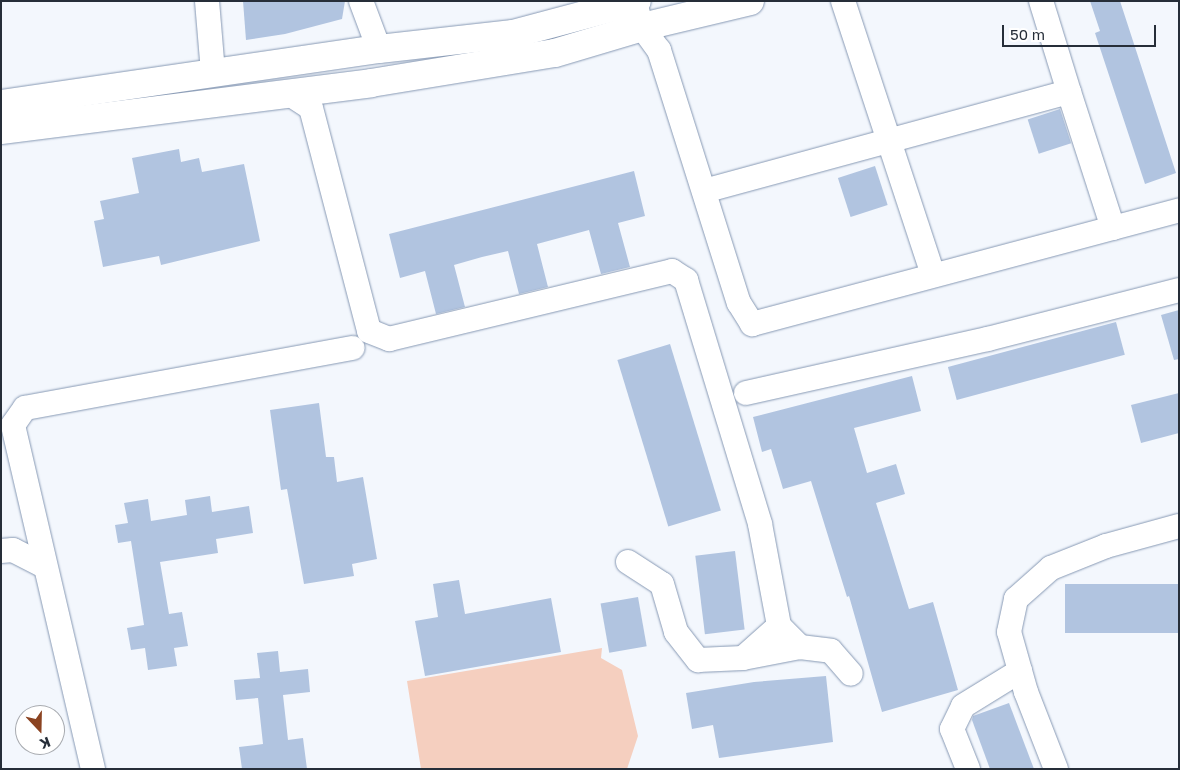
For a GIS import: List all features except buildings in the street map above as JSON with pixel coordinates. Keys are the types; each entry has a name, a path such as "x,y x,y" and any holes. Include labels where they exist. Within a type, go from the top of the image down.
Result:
{"main road":[{"path":"1,104 379,49 513,34 637,8 750,1"},
{"path":"1,130 288,94 555,54 637,8"}],"street":[{"path":"207,1 213,73"},
{"path":"361,1 379,49"},
{"path":"843,1 933,275"},
{"path":"1041,1 1113,228"},
{"path":"637,8 659,50 738,303 752,324 1179,210"},
{"path":"704,191 890,143 1070,92"},
{"path":"288,94 310,108 370,339"},
{"path":"93,769 43,565 13,425 25,408 370,339 672,271 686,280 760,524 778,626 800,647"},
{"path":"717,385 746,393 988,338 1179,290"},
{"path":"727,417 746,393"},
{"path":"1056,769 1020,671 1009,632 1016,599 1051,568 1106,546 1179,526"},
{"path":"7,551 36,534"},
{"path":"7,551 43,565"},
{"path":"628,562 662,584 676,632 698,660 743,658 800,647 831,651 851,674"},
{"path":"743,658 778,626"},
{"path":"968,769 952,728 963,706 1020,671"}],"shaded area":[{"path":"602,648 601,658 622,670 638,736 627,769 421,769 407,681"}]}
